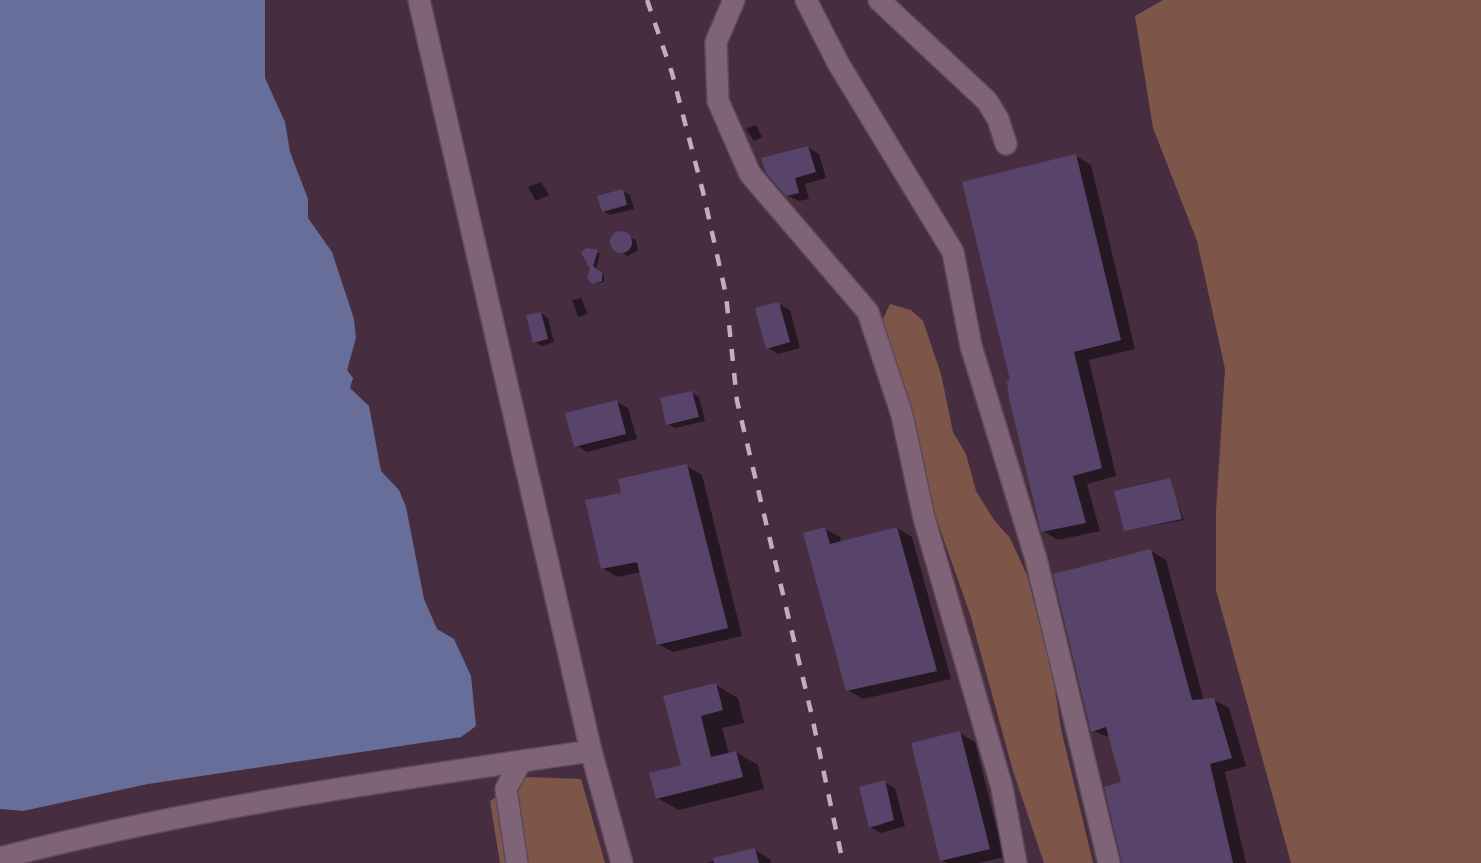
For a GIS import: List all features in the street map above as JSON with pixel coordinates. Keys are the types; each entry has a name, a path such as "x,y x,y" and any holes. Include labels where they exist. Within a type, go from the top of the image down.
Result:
{"street":[{"path":"419,0 591,751 622,863"},
{"path":"734,0 716,42 718,101 750,174 868,312 902,415 925,518 1002,788 1016,863"},
{"path":"806,0 838,63 953,252 971,346 1036,559 1109,863"},
{"path":"879,0 987,101 998,118 1006,144"},
{"path":"0,858 73,839 345,786 591,751"},
{"path":"517,863 506,789 521,761"}],"shaded area":[{"path":"1163,0 1481,0 1481,863 1291,863 1216,590 1216,511 1225,369 1197,241 1153,128 1135,16"},
{"path":"890,304 911,310 923,321 941,374 953,432 966,454 976,491 994,520 1010,538 1027,575 1053,676 1061,729 1093,863 1044,863 1013,771 970,614 934,512 905,391 881,323"},
{"path":"526,777 581,779 605,863 500,863 490,801"}],"water":[{"path":"0,0 265,0 265,78 285,122 290,152 308,199 308,218 332,252 354,319 356,338 347,370 353,378 350,388 369,406 381,471 399,490 406,507 424,599 437,629 454,639 471,676 476,726 461,737 148,784 23,811 0,809"}],"building":[{"path":"808,146 816,172 795,178 799,193 786,196 766,173 761,158"},
{"path":"1076,154 1121,340 1074,352 1102,468 1073,476 1086,523 1041,532 1009,398 1007,381 1010,380 962,182"},
{"path":"623,189 627,205 602,212 597,196"},
{"path":"621,231 629,234 632,242 629,250 621,253 613,250 610,242 613,234"},
{"path":"586,248 598,250 593,266 602,273 602,281 592,284 587,278 590,268 581,253"},
{"path":"779,302 790,342 766,349 755,308"},
{"path":"541,312 548,339 533,343 526,315"},
{"path":"692,391 699,417 666,425 660,398"},
{"path":"617,400 626,434 574,447 565,413"},
{"path":"687,464 728,628 657,645 637,562 601,569 585,500 621,493 618,479"},
{"path":"1170,478 1182,519 1124,531 1114,491"},
{"path":"825,527 830,544 897,527 937,671 846,691 803,533"},
{"path":"1151,549 1192,700 1214,698 1232,758 1210,764 1233,863 1122,863 1104,787 1121,782 1106,727 1091,732 1053,574"},
{"path":"716,683 723,710 701,716 711,757 736,751 743,777 656,799 649,773 681,765 663,696"},
{"path":"960,731 990,849 940,861 911,743"},
{"path":"885,780 894,820 869,828 859,787"},
{"path":"755,848 759,863 714,863 713,858"}],"railway":[{"path":"647,0 672,73 703,192 726,295 737,401 811,712 843,863"}]}
